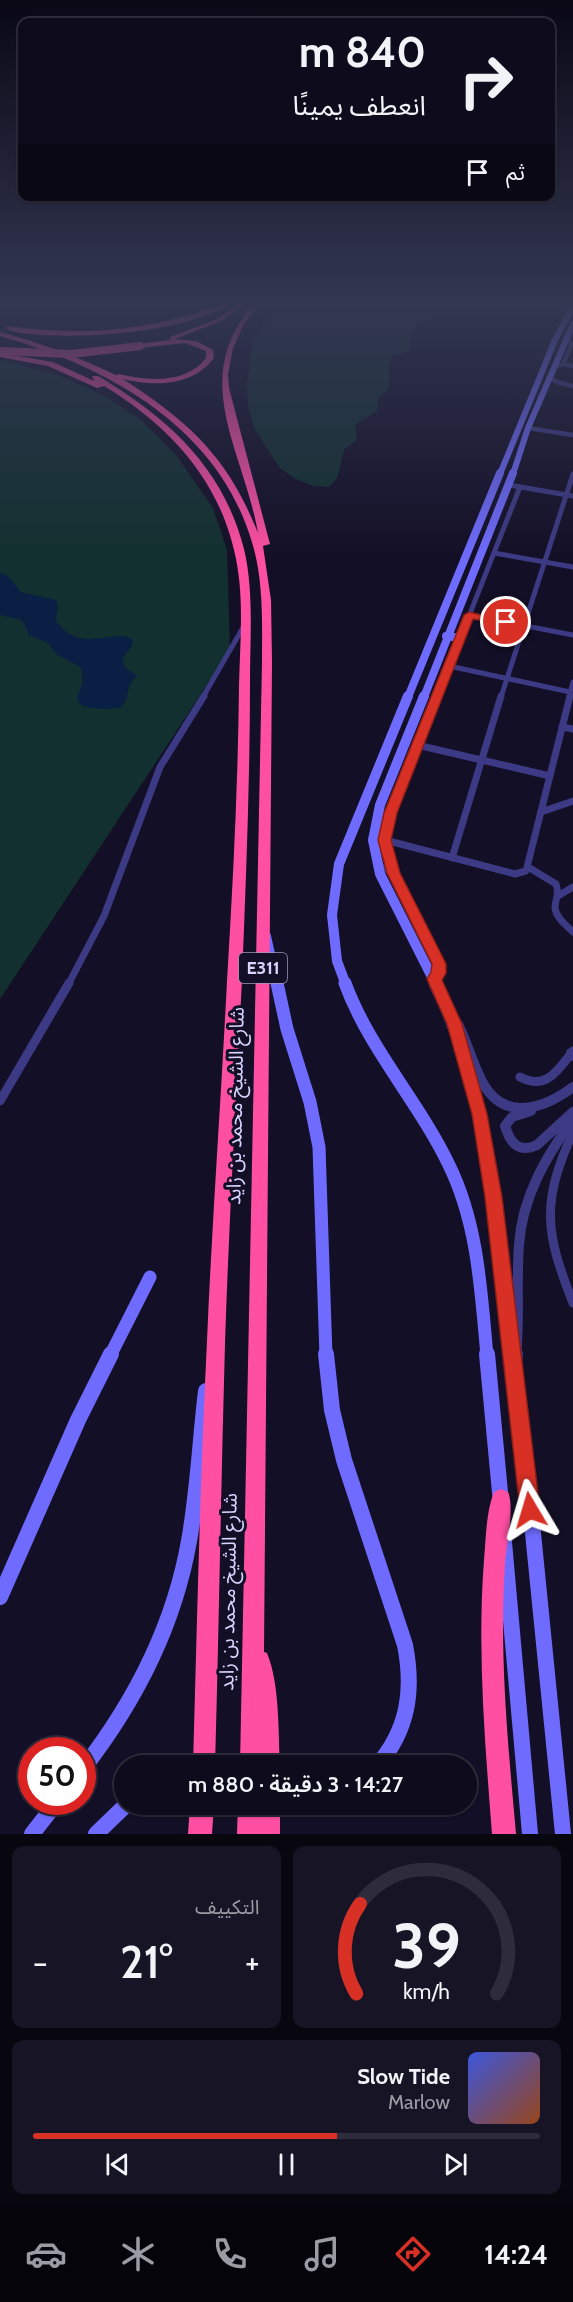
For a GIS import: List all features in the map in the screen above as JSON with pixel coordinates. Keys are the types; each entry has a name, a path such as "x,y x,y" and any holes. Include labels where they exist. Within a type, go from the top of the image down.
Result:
{"highway":[{"path":"101,387 135,402"},
{"name":"شارع الشيخ محمد بن زايد","path":"107,387 135,402 169,429 189,449 221,497 233,524 241,554 245,586 244,795 216,1341 204,1755"},
{"name":"شارع الشيخ محمد بن زايد","path":"127,387 158,405 190,432 218,463 237,493 252,525 266,585 267,662 253,1626 265,1703 263,1750"},
{"path":"224,387 226,403 261,523 266,553 266,585"},
{"path":"501,1499 493,1549 491,1601 496,1727 504,1834"},
{"path":"201,1834 202,1815"},
{"path":"249,1834 250,1815"},
{"path":"268,1815 268,1834"}],"main road":[{"path":"530,1834 479,1269 466,1207 443,1152 370,1038 346,992 333,947 331,904 339,864 536,387"},
{"path":"545,387 509,485 445,638 377,813 372,838 377,865 449,1010 474,1088 485,1140 514,1370 563,1834"},
{"path":"445,638 459,641"},
{"path":"263,929 275,968 287,1029 312,1109 319,1147 326,1360 332,1410 344,1460 405,1645 410,1673 409,1703 401,1732 386,1755"},
{"path":"0,1597 78,1420 150,1277"},
{"path":"96,1751 141,1682 166,1627 176,1598 189,1540 206,1393 216,1341"},
{"path":"32,1834 47,1815"},
{"path":"96,1834 116,1815"}],"street":[{"path":"528,428 573,435"},
{"path":"452,858 524,626 570,495 573,474"},
{"path":"509,485 570,495"},
{"path":"435,979 439,970 438,961 393,873 385,840 388,818 520,487"},
{"path":"494,553 573,567"},
{"path":"469,615 573,635"},
{"path":"0,1101 74,975 104,916 160,767 222,667 245,624"},
{"path":"449,666 570,692"},
{"path":"385,840 514,874 524,873 528,867 573,682"},
{"path":"562,727 573,729"},
{"path":"417,746 550,776"},
{"path":"541,812 573,801"},
{"path":"377,865 393,873"},
{"path":"528,867 554,881 559,890 555,907 557,915 573,932"},
{"path":"558,896 573,887"},
{"path":"449,1010 464,1036 490,1095 514,1108 539,1108"},
{"path":"520,1077 533,1083 547,1080 572,1053"},
{"path":"573,1087 553,1102 512,1117 507,1122 506,1133 513,1144 526,1149 534,1147 573,1112"},
{"path":"514,1370 519,1335 519,1244 525,1207 544,1159 573,1119"},
{"path":"573,1132 554,1175 549,1216 557,1262 573,1303"}],"green space":[{"path":"0,387 84,387 108,398 140,419 176,455 213,508 227,550 230,650 0,999"},
{"path":"247,387 389,387 378,397 377,411 355,425 357,439 344,450 337,478 329,487 314,486 294,478 280,468 254,428 248,406"}],"water":[{"path":"0,573 8,576 21,592 56,600 58,607 56,620 65,631 75,637 96,639 117,636 133,640 132,646 122,659 125,667 137,676 130,685 122,707 92,708 79,703 82,681 80,667 56,654 48,643 29,635 22,620 0,615"}],"route":[{"path":"506,622 469,615 390,813 385,848 393,873 439,964 439,973 435,979 449,1010 467,1063 480,1114 493,1197 530,1510"}]}
